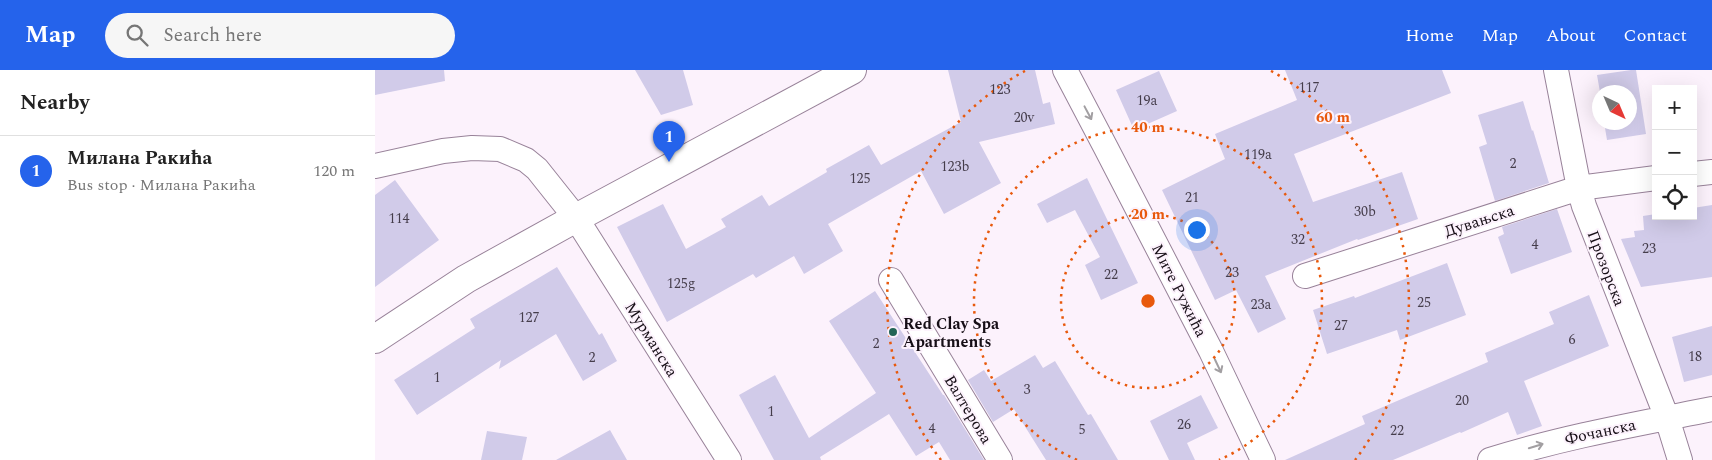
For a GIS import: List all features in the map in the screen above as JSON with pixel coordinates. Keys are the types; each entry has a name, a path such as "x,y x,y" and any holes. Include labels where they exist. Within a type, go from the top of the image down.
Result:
{"main road":[{"path":"375,338 466,279 852,70"}],"street":[{"name":"Мите Ружића","path":"1065,70 1207,342 1263,460"},
{"name":"Прозорска","path":"1556,70 1579,188 1594,234 1667,418 1680,460"},
{"name":"Мурманска","path":"375,166 443,151 471,148 500,149 525,160 537,169 576,218 729,460"},
{"path":"1697,174 1712,172"},
{"name":"Дувањска","path":"1305,276 1579,188 1652,179"},
{"name":"Валтерова","path":"891,280 1000,460"},
{"name":"Фочанска","path":"1490,460 1544,443 1620,426 1712,409"}],"building":[{"path":"375,70 444,70 445,81 375,95"},
{"path":"635,70 683,70 693,105 661,115"},
{"path":"948,70 1035,70 1043,104 1050,102 1055,124 979,142 1001,183 944,214 921,171 828,224 843,251 804,274 794,256 756,278 753,274 667,322 617,227 663,204 686,249 726,227 721,219 762,195 769,206 827,172 826,169 869,145 881,165 961,122"},
{"path":"1285,70 1442,70 1451,93 1294,154 1313,202 1402,172 1418,219 1357,239 1265,276 1286,319 1258,333 1236,290 1215,300 1162,190 1225,159 1215,134 1297,100"},
{"path":"1636,70 1646,134 1607,140 1605,130 1637,130 1637,85 1599,85 1597,75"},
{"path":"1159,71 1177,111 1134,130 1116,90"},
{"path":"1523,101 1549,183 1495,201 1479,147 1487,144 1478,115"},
{"path":"1087,178 1138,283 1101,300 1085,265 1100,257 1075,210 1047,223 1037,204"},
{"path":"395,180 439,240 375,287 375,195"},
{"path":"1712,205 1712,277 1641,287 1621,239 1635,237 1634,231 1644,230 1643,216 1652,215 1652,220 1697,220 1697,207"},
{"path":"1557,209 1572,252 1511,274 1498,237 1504,234 1502,227"},
{"path":"1447,263 1466,315 1400,340 1397,330 1327,354 1313,310 1354,296 1355,298"},
{"path":"557,267 599,335 602,333 617,361 583,381 556,334 499,369 501,360 417,415 394,380 475,328 470,319"},
{"path":"875,291 944,395 984,460 950,460 939,442 916,456 889,414 820,457 821,460 774,460 739,395 775,375 809,438 876,393 829,321"},
{"path":"1589,295 1609,346 1524,381 1542,426 1517,435 1508,412 1393,460 1285,460 1365,424 1362,416 1488,362 1485,353 1554,324 1549,312"},
{"path":"1712,326 1712,375 1684,382 1672,337"},
{"path":"1035,355 1043,368 1055,361 1088,415 1091,414 1118,460 1046,460 1014,409 993,422 968,380 984,370 991,381"},
{"path":"1201,395 1218,428 1187,443 1195,460 1169,460 1150,421"},
{"path":"610,430 627,460 556,460"},
{"path":"487,431 527,437 522,460 481,460"}],"place":[{"name":"Милана Ракића","path":"669,162"},
{"name":"Red Clay Spa Apartments","path":"893,332"}]}
